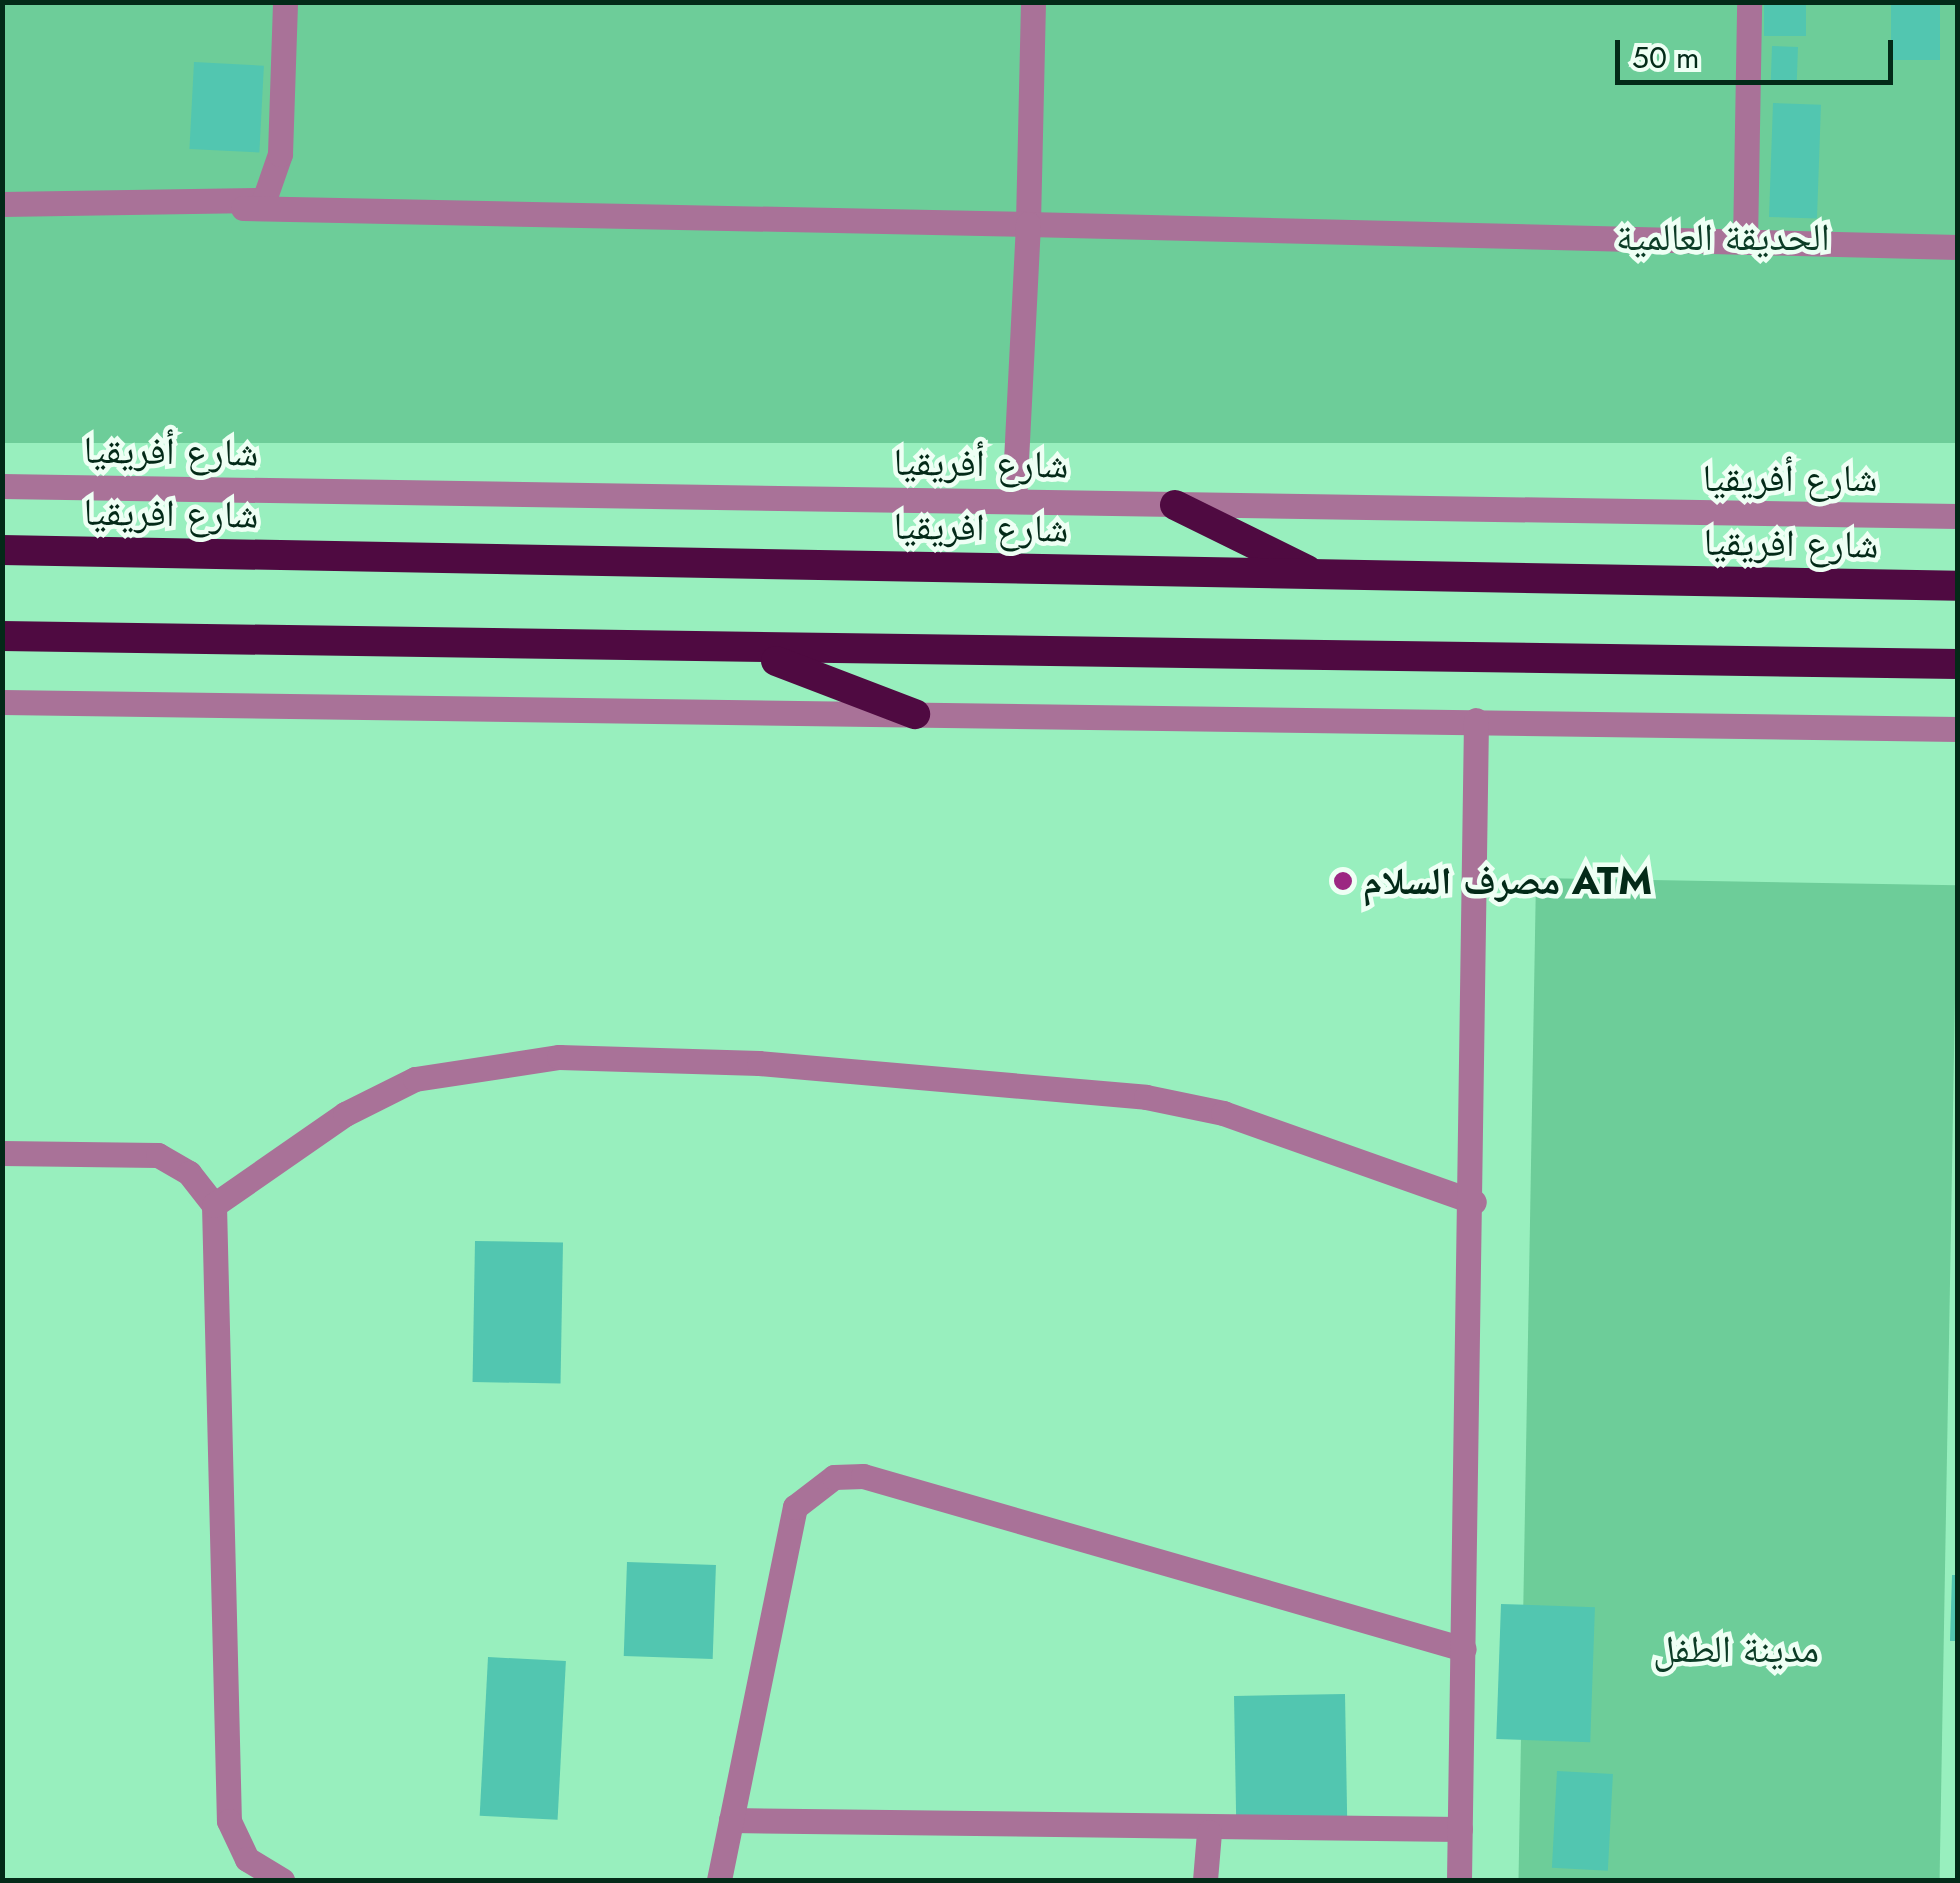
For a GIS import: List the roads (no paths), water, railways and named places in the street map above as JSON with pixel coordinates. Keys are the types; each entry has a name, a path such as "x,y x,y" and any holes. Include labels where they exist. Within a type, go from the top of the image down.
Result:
{"highway":[{"path":"1175,505 1314,574"},
{"name":"شارع افريقيا","path":"2,550 1958,586"},
{"path":"2,610 10,637 754,652 1958,664"},
{"path":"754,652 915,714"}],"street":[{"path":"243,208 275,186 285,2"},
{"path":"1014,501 1034,2"},
{"path":"1744,242 1749,2"},
{"path":"2,204 1958,247"},
{"name":"شارع أفريقيا","path":"2,486 1958,516"},
{"path":"2,702 1958,728"},
{"path":"1459,1880 1474,1202 1476,720"},
{"path":"214,1206 346,1114 414,1080 559,1057 759,1064 1146,1096 1223,1112 1474,1202"},
{"path":"2,1154 158,1155 189,1173 214,1206 229,1821 246,1859 278,1880"},
{"path":"719,1880 796,1507 834,1477 862,1476 1464,1649"},
{"path":"732,1820 1209,1832 1460,1829"},
{"path":"1205,1880 1209,1832"}],"place":[{"name":"مصرف السلام ATM","path":"1343,881"}],"park label":[{"name":"الحديقة العالمية","path":"1723,237"},
{"name":"مدينة الطفل","path":"1736,1649"}]}
